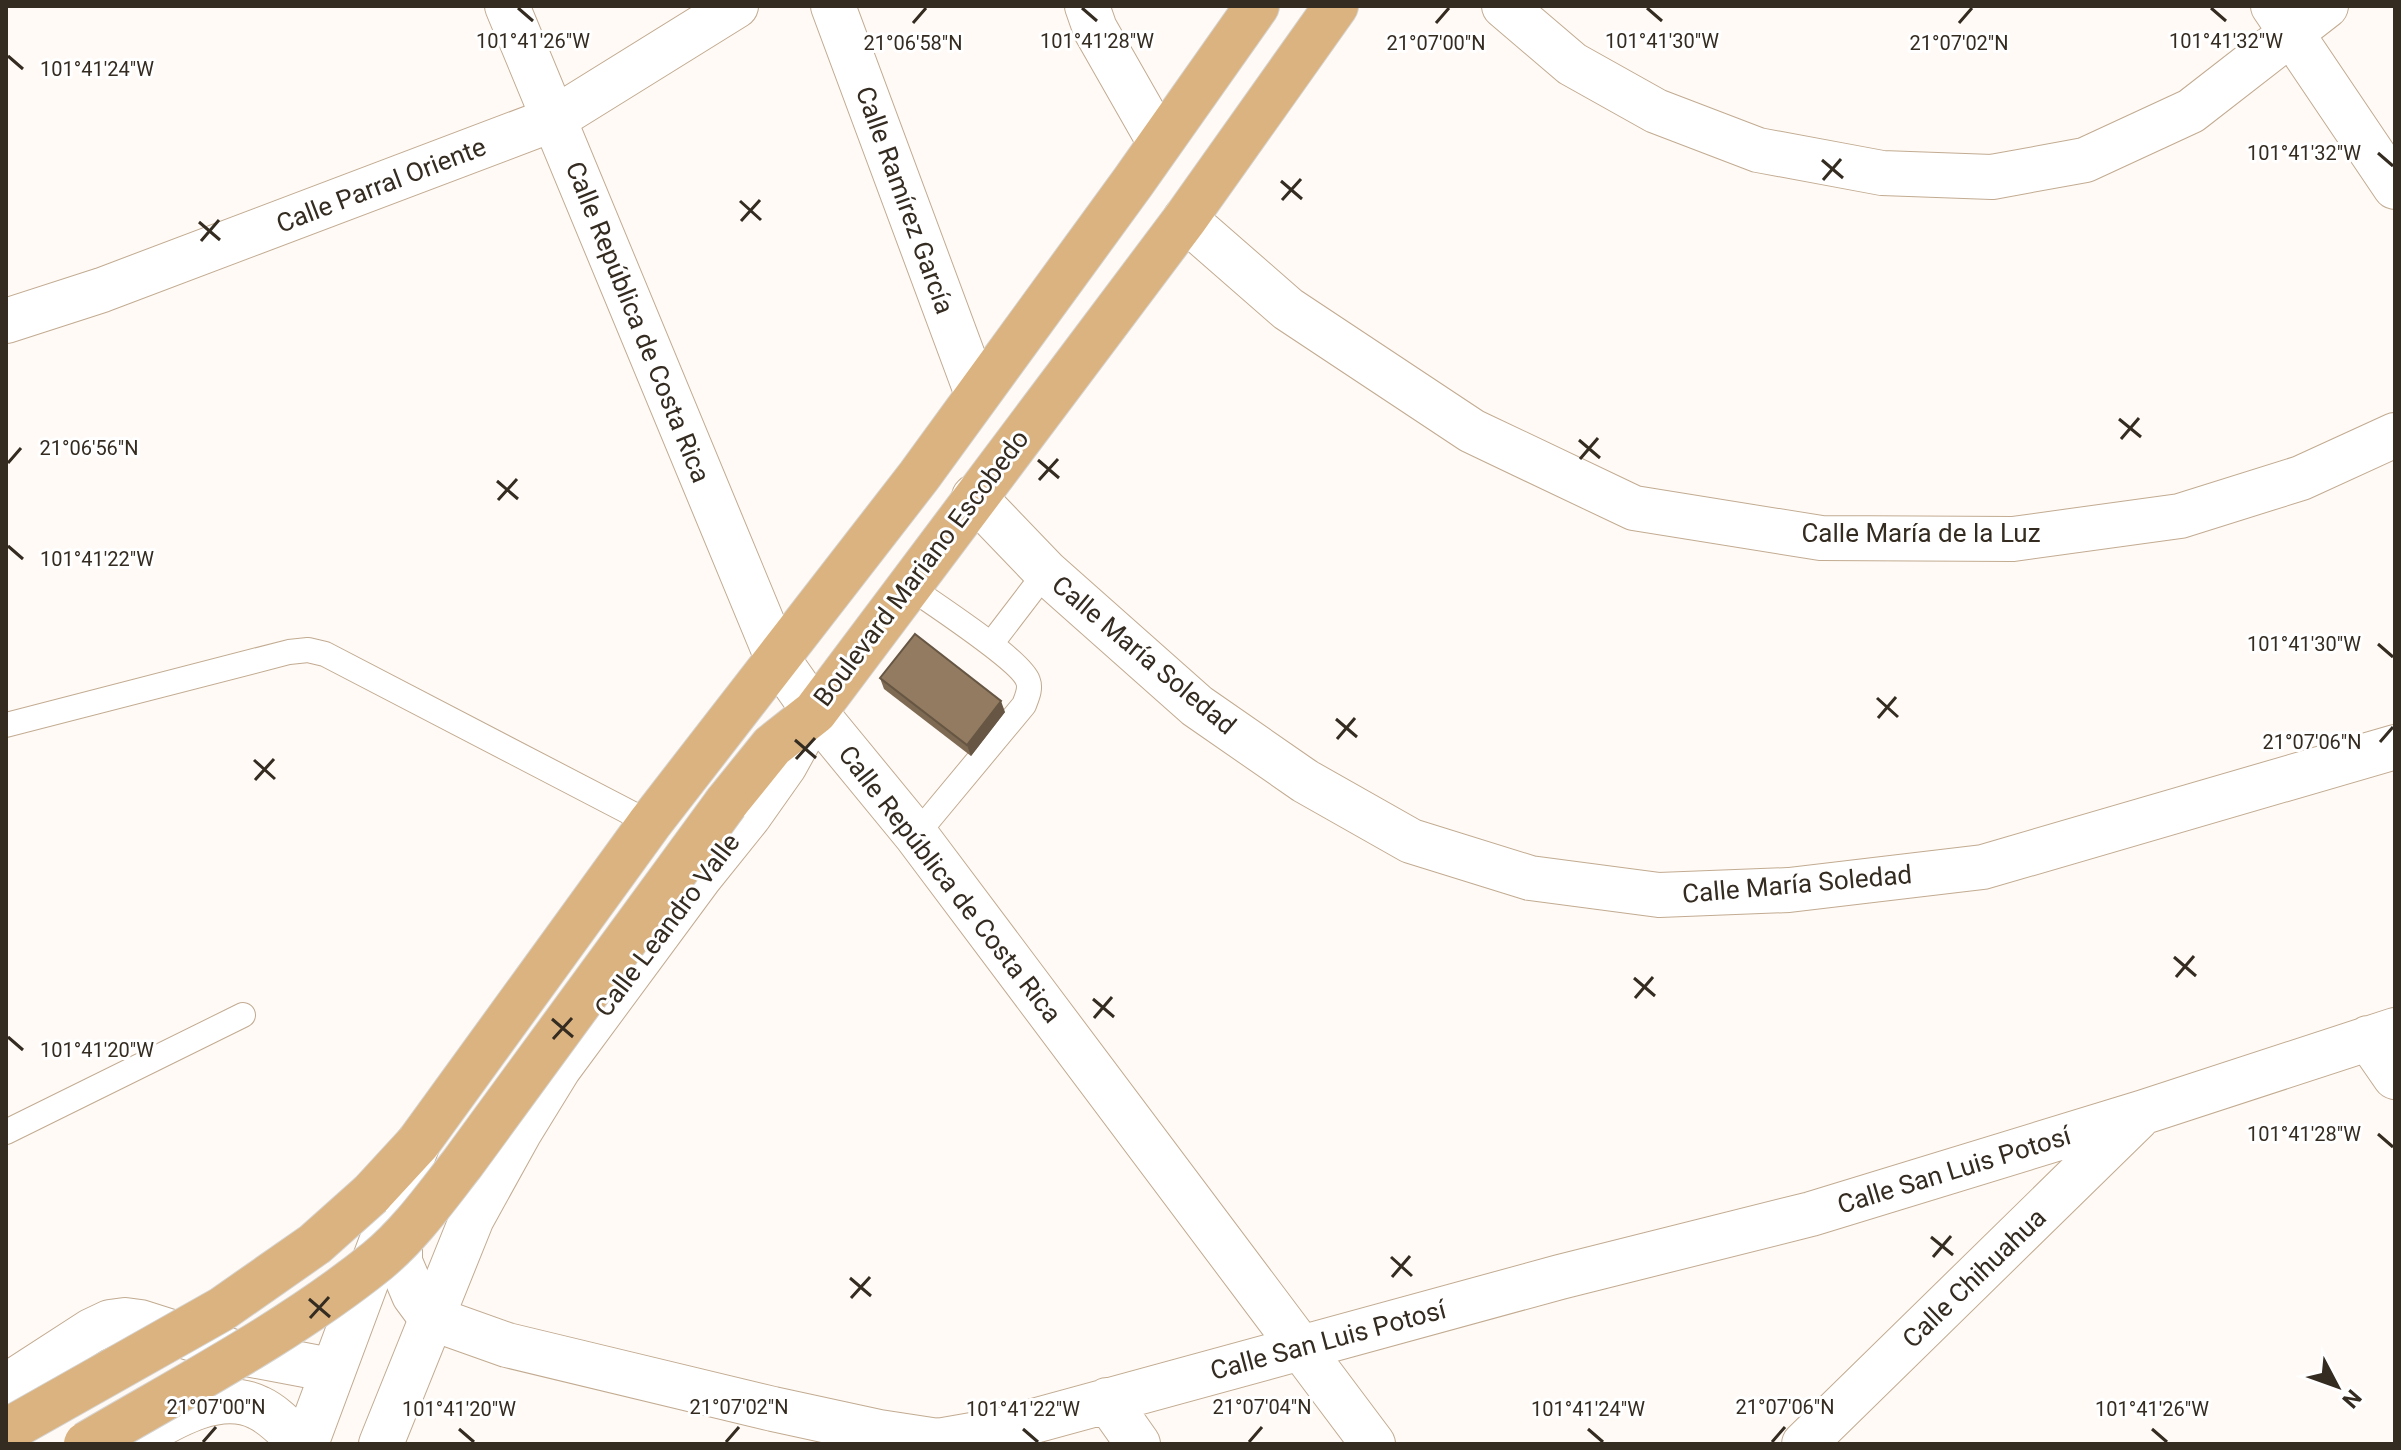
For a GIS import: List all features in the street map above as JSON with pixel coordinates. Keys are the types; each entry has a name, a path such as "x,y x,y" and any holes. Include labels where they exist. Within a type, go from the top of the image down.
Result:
{"main road":[{"path":"6,1431 222,1309 315,1244 371,1194 418,1143 650,823 919,476 1257,6"},
{"name":"Boulevard Mariano Escobedo","path":"86,1444 269,1336 379,1259 424,1213 726,803 772,746 815,712 957,525 974,497 1185,219 1336,6"}],"street":[{"name":"Calle República de Costa Rica","path":"507,6 777,658 815,712 916,835 1373,1444"},
{"name":"Calle Parral Oriente","path":"6,321 102,290 554,119 736,6"},
{"name":"Calle Ramírez García","path":"833,6 977,394"},
{"path":"1087,6 1095,29 1160,143"},
{"path":"1504,6 1572,64 1656,111 1758,150 1882,173 1992,177 2085,160 2191,111 2282,20 2326,6"},
{"path":"2282,20 2395,187"},
{"name":"Calle María de la Luz","path":"1185,219 1288,309 1472,431 1634,508 1821,538 2013,539 2180,516 2301,478 2395,435"},
{"name":"Calle María Soledad","path":"974,497 1046,572 1197,706 1305,781 1411,841 1530,878 1659,895 1789,890 1983,867 2395,747"},
{"name":"Calle Leandro Valle","path":"381,1444 472,1218 519,1133 559,1068 785,765 815,712"},
{"path":"2382,1034 2395,1077"},
{"name":"Calle San Luis Potosí","path":"431,1318 507,1345 581,1363 773,1409 938,1441 1001,1430 1560,1277 1811,1214 2144,1112 2382,1034"},
{"name":"Calle Chihuahua","path":"1804,1444 2144,1112"},
{"path":"418,1143 400,1235 400,1262 414,1295 431,1318"},
{"path":"126,1444 194,1409 219,1402 242,1402 271,1415 304,1444 418,1143"},
{"path":"6,1386 91,1331 110,1322 125,1320 231,1351 331,1370"},
{"path":"1107,1400 1138,1444"}],"lane":[{"path":"991,644 1046,572"},
{"path":"910,587 991,644 1028,680 1029,692 1024,705 916,835"},
{"path":"6,725 289,652 308,650 325,654 650,823"},
{"path":"6,1132 243,1015"}],"building":[{"path":"915,634 1001,701 967,745 880,678"}]}
